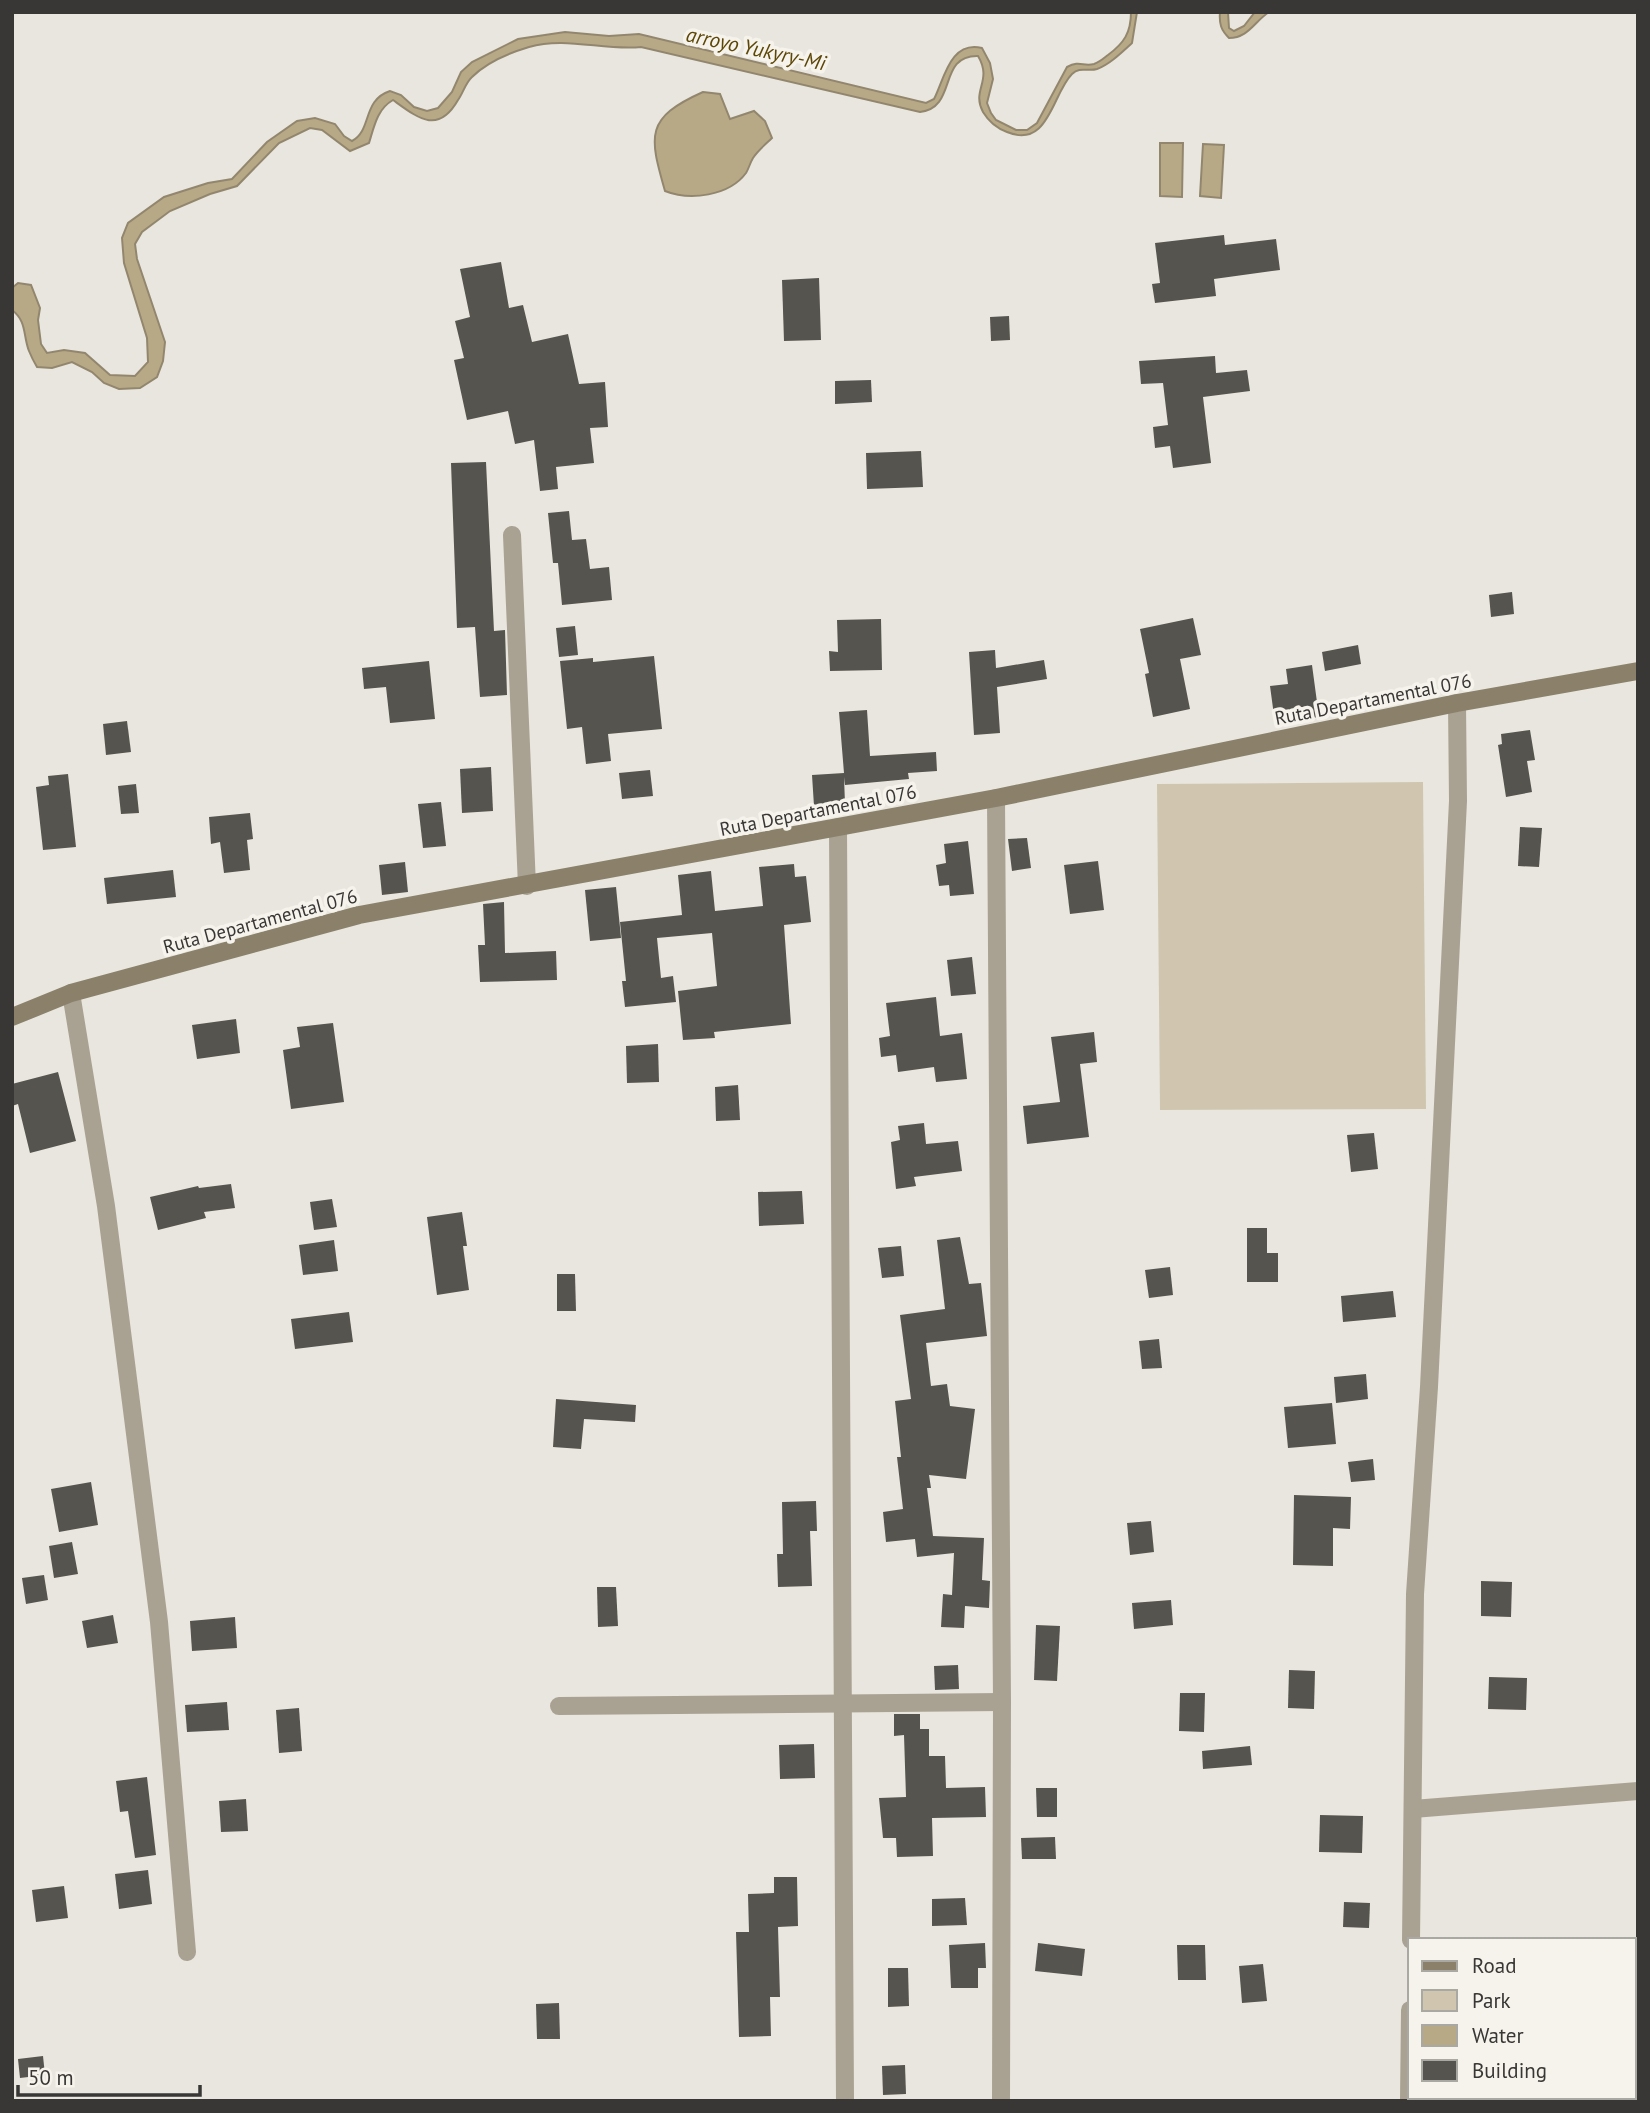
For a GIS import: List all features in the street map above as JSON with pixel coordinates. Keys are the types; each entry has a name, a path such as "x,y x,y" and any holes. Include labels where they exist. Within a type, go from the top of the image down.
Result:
{"main road":[{"name":"Ruta Departamental 076","path":"12,1017 71,993 359,915 996,798 1457,703 1638,671"}],"street":[{"path":"512,535 527,886"},
{"path":"1411,1938 1415,1594 1429,1387 1458,801 1457,703"},
{"path":"996,798 1002,1702 1001,2101"},
{"path":"838,827 845,2101"},
{"path":"71,993 106,1206 159,1622 187,1952"},
{"path":"559,1706 1002,1702"},
{"path":"1413,1809 1638,1791"}],"green space":[{"path":"1423,782 1426,1109 1160,1110 1157,784"}],"water":[{"path":"1131,12 1137,12 1132,43 1102,67 1078,70 1072,74 1041,126 1032,133 1021,135 999,129 983,112 979,97 983,72 978,56 965,58 957,64 939,101 932,108 920,112 641,47 557,43 529,47 484,67 468,82 450,111 443,117 427,120 393,100 380,113 369,143 350,151 322,130 310,128 279,143 237,186 170,211 142,232 135,244 137,259 165,342 163,361 157,377 140,388 119,389 104,383 92,372 72,362 52,368 37,367 29,351 20,319 12,310 12,288 18,283 31,285 40,308 38,320 41,344 47,353 64,350 85,353 110,375 135,376 148,362 147,338 124,263 122,238 128,223 164,197 208,183 232,179 267,142 297,121 315,118 335,124 344,136 352,141 362,130 375,101 390,91 401,95 414,107 427,111 438,108 452,92 461,72 472,62 518,39 565,32 609,36 639,34 926,103 934,99 955,56 971,47 982,48 990,63 993,79 987,103 991,113 996,120 1016,130 1027,130 1037,123 1067,67 1096,63 1126,37"},
{"path":"1220,12 1228,12 1229,28 1234,31 1244,26 1255,12 1269,12 1246,32 1229,38 1221,26"},
{"path":"703,92 720,94 730,119 754,111 765,121 772,138 755,155 746,173 730,187 697,196 665,191 656,156 656,130 670,111"},
{"path":"1160,143 1183,143 1182,197 1160,196"},
{"path":"1203,144 1224,145 1221,198 1200,196"}],"building":[{"path":"1224,235 1225,245 1276,239 1280,270 1214,279 1216,296 1155,303 1152,284 1160,283 1155,243"},
{"path":"501,262 509,308 523,305 532,342 568,334 579,384 605,382 608,427 590,428 594,463 556,467 558,489 540,491 534,440 515,444 508,411 467,420 454,360 464,358 455,321 470,317 460,269"},
{"path":"819,278 821,340 784,341 782,280"},
{"path":"1009,316 1010,340 991,341 990,317"},
{"path":"1215,356 1216,373 1247,370 1250,391 1203,397 1211,463 1173,468 1170,446 1155,448 1153,427 1168,425 1163,383 1141,384 1139,361"},
{"path":"871,380 872,402 835,404 835,381"},
{"path":"921,451 923,487 867,489 866,453"},
{"path":"486,462 494,631 505,630 507,695 480,697 475,627 457,628 451,463"},
{"path":"569,511 572,540 586,539 590,569 609,567 612,600 562,605 558,563 553,563 548,513"},
{"path":"1512,592 1514,614 1491,617 1489,595"},
{"path":"1193,618 1201,655 1180,659 1190,709 1153,717 1145,674 1149,673 1140,629"},
{"path":"881,619 882,670 830,671 829,651 838,652 837,620"},
{"path":"575,626 578,655 559,657 556,628"},
{"path":"1358,645 1361,664 1325,671 1322,652"},
{"path":"995,650 996,668 1044,660 1047,679 997,687 1000,733 974,735 969,652"},
{"path":"654,656 662,729 608,734 611,761 586,764 582,727 567,729 560,661 593,658 593,662"},
{"path":"429,661 435,719 390,723 386,687 364,689 362,668"},
{"path":"1312,665 1319,717 1275,723 1270,686 1288,684 1286,669"},
{"path":"867,710 870,756 936,752 937,771 908,773 909,779 845,785 844,777 845,804 814,806 812,775 844,773 839,712"},
{"path":"127,721 131,752 106,755 103,724"},
{"path":"1530,730 1535,760 1527,761 1532,792 1506,797 1498,745 1502,744 1501,734"},
{"path":"491,767 493,811 462,813 460,769"},
{"path":"650,770 653,796 622,799 619,773"},
{"path":"68,774 76,847 43,850 36,787 49,785 48,776"},
{"path":"136,784 139,813 121,814 118,786"},
{"path":"441,802 446,846 423,848 418,804"},
{"path":"250,813 253,839 247,840 250,870 224,873 220,842 211,844 209,817"},
{"path":"1520,827 1542,828 1539,867 1518,866"},
{"path":"1027,838 1031,868 1012,871 1008,839"},
{"path":"968,841 974,894 950,896 949,885 939,886 936,865 946,863 944,844"},
{"path":"1098,861 1104,910 1070,914 1064,865"},
{"path":"405,862 408,892 382,895 379,865"},
{"path":"794,864 795,877 806,876 811,922 784,925 791,1024 714,1032 715,1038 683,1040 678,991 717,986 712,933 657,938 661,978 673,976 676,1002 625,1007 622,981 626,981 620,922 682,915 678,875 711,871 715,911 763,906 759,867"},
{"path":"173,870 176,897 107,904 104,878"},
{"path":"616,887 621,938 590,941 585,890"},
{"path":"504,902 505,953 556,951 557,980 480,982 478,945 485,945 483,904"},
{"path":"972,957 976,994 951,996 947,960"},
{"path":"936,997 940,1036 962,1033 967,1079 936,1082 934,1067 898,1072 896,1055 881,1057 879,1038 890,1036 886,1003"},
{"path":"236,1019 240,1053 197,1059 192,1025"},
{"path":"333,1023 344,1102 291,1109 283,1050 300,1047 297,1027"},
{"path":"1094,1032 1097,1062 1080,1064 1089,1137 1027,1144 1023,1106 1060,1102 1051,1037"},
{"path":"658,1044 659,1082 627,1083 626,1046"},
{"path":"58,1072 76,1141 30,1153 18,1104 12,1106 12,1084"},
{"path":"738,1085 740,1120 716,1121 715,1087"},
{"path":"924,1123 926,1144 958,1141 962,1171 914,1177 916,1186 896,1189 891,1142 900,1140 898,1126"},
{"path":"1374,1133 1378,1169 1351,1172 1347,1135"},
{"path":"231,1184 235,1208 204,1212 206,1218 158,1230 150,1197 198,1186"},
{"path":"802,1191 804,1224 759,1226 758,1192"},
{"path":"332,1199 337,1227 314,1230 310,1202"},
{"path":"462,1212 469,1290 437,1295 427,1217"},
{"path":"1247,1228 1267,1228 1267,1253 1278,1253 1278,1282 1247,1282"},
{"path":"960,1237 969,1284 981,1283 987,1336 926,1343 931,1386 947,1384 950,1406 975,1409 966,1479 929,1475 931,1488 927,1488 933,1536 984,1538 982,1580 990,1581 989,1608 965,1606 964,1628 941,1627 943,1594 952,1595 954,1553 917,1557 915,1539 886,1542 883,1512 903,1509 897,1457 901,1457 895,1401 911,1399 900,1315 945,1309 937,1240"},
{"path":"334,1240 338,1271 303,1275 299,1245"},
{"path":"901,1246 904,1276 882,1278 878,1248"},
{"path":"1170,1267 1173,1295 1149,1298 1145,1270"},
{"path":"557,1274 575,1274 576,1311 557,1311"},
{"path":"1393,1291 1396,1317 1343,1322 1341,1296"},
{"path":"349,1312 353,1342 295,1349 291,1319"},
{"path":"1159,1339 1162,1368 1142,1369 1139,1341"},
{"path":"1366,1374 1368,1399 1336,1403 1334,1377"},
{"path":"556,1399 636,1405 635,1422 584,1419 581,1449 553,1447"},
{"path":"1332,1403 1336,1444 1288,1448 1284,1407"},
{"path":"1373,1459 1375,1480 1351,1482 1348,1462"},
{"path":"91,1482 98,1525 59,1532 51,1489"},
{"path":"1294,1495 1351,1497 1350,1529 1333,1528 1333,1566 1293,1565"},
{"path":"816,1501 817,1531 810,1531 812,1586 778,1587 777,1554 783,1554 782,1502"},
{"path":"1151,1521 1154,1552 1130,1555 1127,1523"},
{"path":"72,1542 78,1574 54,1578 49,1546"},
{"path":"44,1575 48,1600 26,1604 22,1578"},
{"path":"1481,1581 1512,1582 1511,1617 1481,1616"},
{"path":"597,1587 616,1587 618,1626 598,1627"},
{"path":"1171,1600 1173,1625 1134,1629 1132,1603"},
{"path":"113,1615 118,1643 87,1648 82,1621"},
{"path":"235,1617 237,1648 192,1651 190,1621"},
{"path":"1036,1625 1060,1626 1057,1681 1034,1680"},
{"path":"958,1665 959,1689 935,1690 934,1666"},
{"path":"1289,1670 1315,1671 1314,1709 1288,1708"},
{"path":"1489,1677 1527,1678 1526,1710 1488,1709"},
{"path":"1180,1693 1205,1693 1204,1732 1179,1731"},
{"path":"227,1702 229,1730 187,1732 185,1705"},
{"path":"299,1708 302,1751 279,1753 276,1710"},
{"path":"894,1714 920,1714 920,1729 929,1729 929,1756 945,1756 946,1788 985,1787 986,1817 932,1818 933,1856 897,1857 896,1838 883,1838 879,1798 906,1797 904,1735 894,1736"},
{"path":"814,1744 815,1778 780,1779 779,1745"},
{"path":"1250,1746 1252,1765 1203,1769 1202,1751"},
{"path":"147,1777 156,1855 135,1858 128,1811 120,1812 116,1781"},
{"path":"1036,1788 1057,1788 1057,1817 1037,1817"},
{"path":"246,1799 248,1831 221,1832 219,1801"},
{"path":"1320,1815 1363,1816 1362,1853 1319,1852"},
{"path":"1055,1837 1056,1859 1022,1859 1021,1838"},
{"path":"148,1870 152,1904 119,1909 115,1874"},
{"path":"774,1877 797,1877 798,1926 778,1927 780,1997 770,1997 771,2036 739,2037 736,1932 749,1932 748,1894 774,1893"},
{"path":"64,1886 68,1918 36,1922 32,1890"},
{"path":"965,1898 967,1925 932,1926 932,1899"},
{"path":"1344,1902 1370,1903 1369,1928 1343,1927"},
{"path":"985,1943 986,1968 978,1968 978,1988 951,1988 949,1945"},
{"path":"1038,1943 1085,1949 1082,1976 1035,1971"},
{"path":"1177,1945 1205,1945 1206,1980 1178,1980"},
{"path":"1263,1964 1267,2001 1242,2003 1239,1966"},
{"path":"888,1968 908,1968 909,2006 888,2007"},
{"path":"559,2003 560,2039 537,2039 536,2004"},
{"path":"43,2056 45,2075 20,2078 18,2059"},
{"path":"905,2065 906,2094 883,2095 882,2066"}],"water label":[{"name":"arroyo Yukyry-Mi","path":"756,49"}]}
